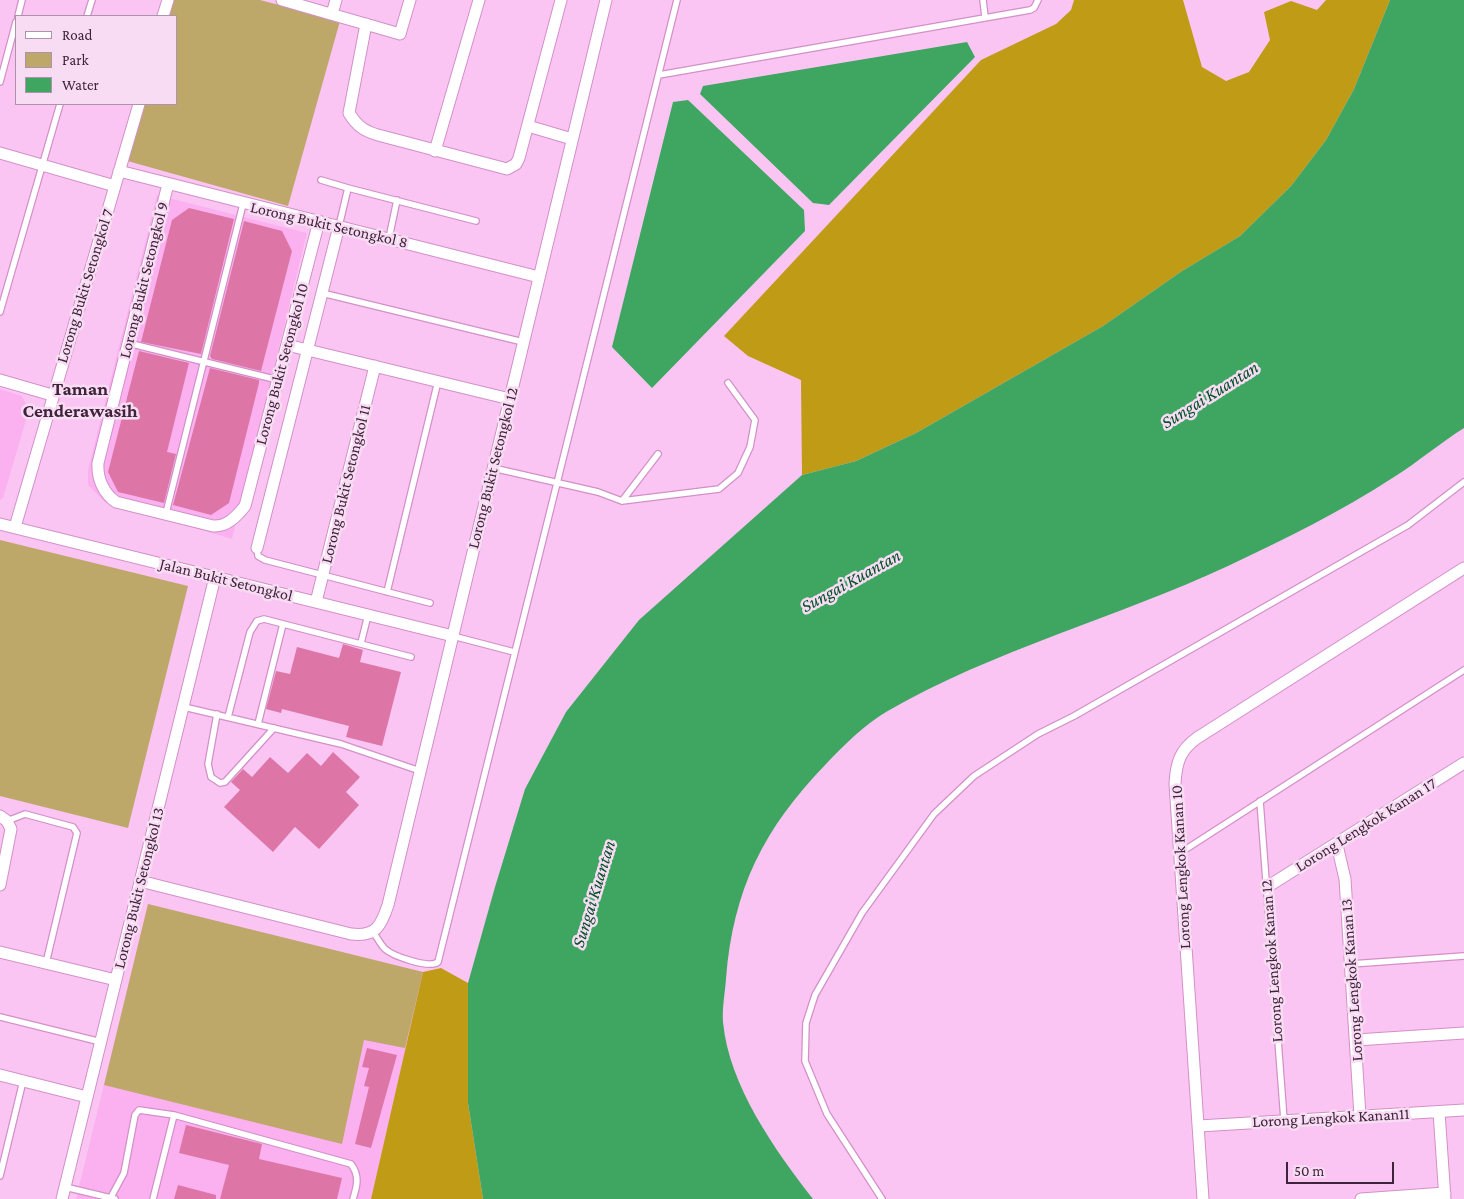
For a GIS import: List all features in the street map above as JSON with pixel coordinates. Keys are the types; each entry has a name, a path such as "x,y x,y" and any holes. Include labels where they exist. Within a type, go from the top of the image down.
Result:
{"street":[{"path":"163,15 168,0"},
{"path":"282,0 400,34 410,0"},
{"path":"332,14 336,0"},
{"path":"435,151 479,0"},
{"path":"366,24 349,113 354,122 363,130 435,151 508,169 516,164 519,158 561,0"},
{"name":"Lorong Bukit Setongkol 12","path":"373,932 382,924 388,905 606,0"},
{"name":"Lorong Bukit Setongkol 7","path":"15,527 138,105"},
{"path":"528,126 572,139"},
{"path":"0,153 115,186"},
{"name":"Lorong Bukit Setongkol 8","path":"119,171 243,204 389,238 539,277"},
{"name":"Lorong Bukit Setongkol 9","path":"166,514 116,502 108,496 97,474 98,463 168,184"},
{"name":"Lorong Bukit Setongkol 10","path":"166,514 222,526 238,515 245,506 319,221"},
{"path":"257,548 339,226"},
{"path":"287,345 510,399"},
{"name":"Lorong Bukit Setongkol 11","path":"316,602 375,366"},
{"path":"0,380 52,395"},
{"name":"Jalan Bukit Setongkol","path":"0,524 453,636"},
{"name":"Lorong Lengkok Kanan 10","path":"1203,1199 1179,854 1176,770 1179,757 1187,746 1464,568"},
{"name":"Lorong Bukit Setongkol 13","path":"62,1199 215,578"},
{"name":"Lorong Lengkok Kanan 17","path":"1267,887 1337,845 1464,763"},
{"path":"0,884 11,829 3,818"},
{"name":"Lorong Lengkok Kanan 13","path":"1337,845 1345,879 1360,1116"},
{"path":"140,881 351,934 373,932"},
{"path":"0,952 116,980"},
{"path":"1356,1040 1464,1033"},
{"path":"0,1075 87,1097"},
{"name":"Lorong Lengkok Kanan11","path":"1199,1126 1464,1110"},
{"path":"1361,1199 1445,1196 1439,1112"}],"lane":[{"path":"18,15 22,0"},
{"path":"87,15 92,0"},
{"path":"373,932 384,948 399,958 431,964 438,962 555,484 677,0"},
{"path":"983,0 985,17"},
{"path":"658,74 1030,10 1034,8 1038,0"},
{"path":"0,82 15,26"},
{"path":"0,312 60,105"},
{"path":"321,180 476,221"},
{"path":"339,226 348,188"},
{"path":"389,238 397,200"},
{"path":"166,514 243,204"},
{"path":"322,292 524,342"},
{"path":"128,343 278,380"},
{"path":"386,592 438,381"},
{"path":"493,468 555,484 598,492 622,502 719,488 738,473 750,446 755,420 728,383"},
{"path":"622,502 658,454"},
{"path":"882,1199 827,1114 805,1061 806,1024 815,995 862,913 934,814 974,776 1038,734 1074,716 1408,525 1464,482"},
{"path":"257,548 258,556 265,560 430,604"},
{"path":"360,643 368,615"},
{"path":"228,717 252,626 257,621 264,619 411,657"},
{"path":"258,724 284,624"},
{"path":"453,636 514,652"},
{"path":"1179,854 1464,670"},
{"path":"184,707 341,744 420,770"},
{"path":"217,714 208,764 211,777 220,783 225,782 274,728"},
{"name":"Lorong Lengkok Kanan 12","path":"1260,801 1284,1120"},
{"path":"3,818 25,814 73,827 77,833 46,963"},
{"path":"1351,964 1464,956"},
{"path":"0,1017 101,1042"},
{"path":"0,1176 23,1081"},
{"path":"65,1187 112,1199 124,1173 136,1115 139,1110 145,1109 174,1115 351,1164 356,1171 358,1182 353,1199"},
{"path":"153,1199 174,1115"}],"shaded area":[{"path":"1074,0 1183,0 1202,67 1226,81 1249,72 1270,40 1264,12 1291,1 1317,10 1326,0 1390,0 1354,89 1326,140 1291,186 1240,236 1182,271 1103,326 916,433 856,461 802,475 801,380 748,356 724,336 981,60 1056,24 1071,10"},
{"path":"157,195 307,233 232,539 105,502 88,485 88,470"},
{"path":"0,389 22,396 29,410 3,498 0,500"},
{"path":"148,904 423,972 371,1199 76,1199"},
{"path":"441,968 468,983 468,1103 483,1199 371,1199 423,972"}],"green space":[{"path":"170,0 260,0 340,21 288,206 124,160 140,105 178,105 178,15 166,15"},
{"path":"0,540 188,586 128,828 0,796"},
{"path":"148,904 423,972 405,1048 364,1040 342,1144 104,1085"}],"water":[{"name":"Sungai Kuantan","path":"1390,0 1464,0 1464,428 1374,489 1334,513 1271,545 1186,585 969,670 886,712 855,736 804,788 769,836 744,888 730,947 723,1022 734,1070 744,1093 769,1138 813,1199 483,1199 468,1103 468,983 525,789 566,712 639,620 802,475 856,461 916,433 1103,326 1182,271 1240,236 1291,186 1326,140 1354,89"},
{"path":"967,42 975,57 829,205 813,203 700,94 703,86"},
{"path":"688,100 804,210 805,231 652,388 612,347 673,102"}],"building":[{"path":"189,208 234,219 201,354 141,342 172,220"},
{"path":"244,221 282,231 292,251 261,371 212,359 210,356"},
{"path":"139,351 189,363 167,452 176,454 164,503 118,492 108,472"},
{"path":"210,368 259,380 229,503 211,515 173,505"},
{"path":"343,644 363,650 360,662 401,672 382,746 346,737 349,726 282,709 281,713 266,709 276,671 290,674 297,647 339,658"},
{"path":"333,752 360,777 346,792 359,805 319,849 295,827 273,852 224,807 240,790 231,782 243,769 252,777 270,757 288,773 307,753 321,766"},
{"path":"367,1048 397,1055 371,1148 355,1144 369,1087 364,1086 369,1068 362,1067"},
{"path":"186,1125 262,1144 259,1159 342,1178 337,1199 220,1199 229,1165 179,1153"},
{"path":"178,1185 216,1195 216,1199 174,1199"}],"district":[{"name":"Taman Cenderawasih","path":"80,400"}]}
